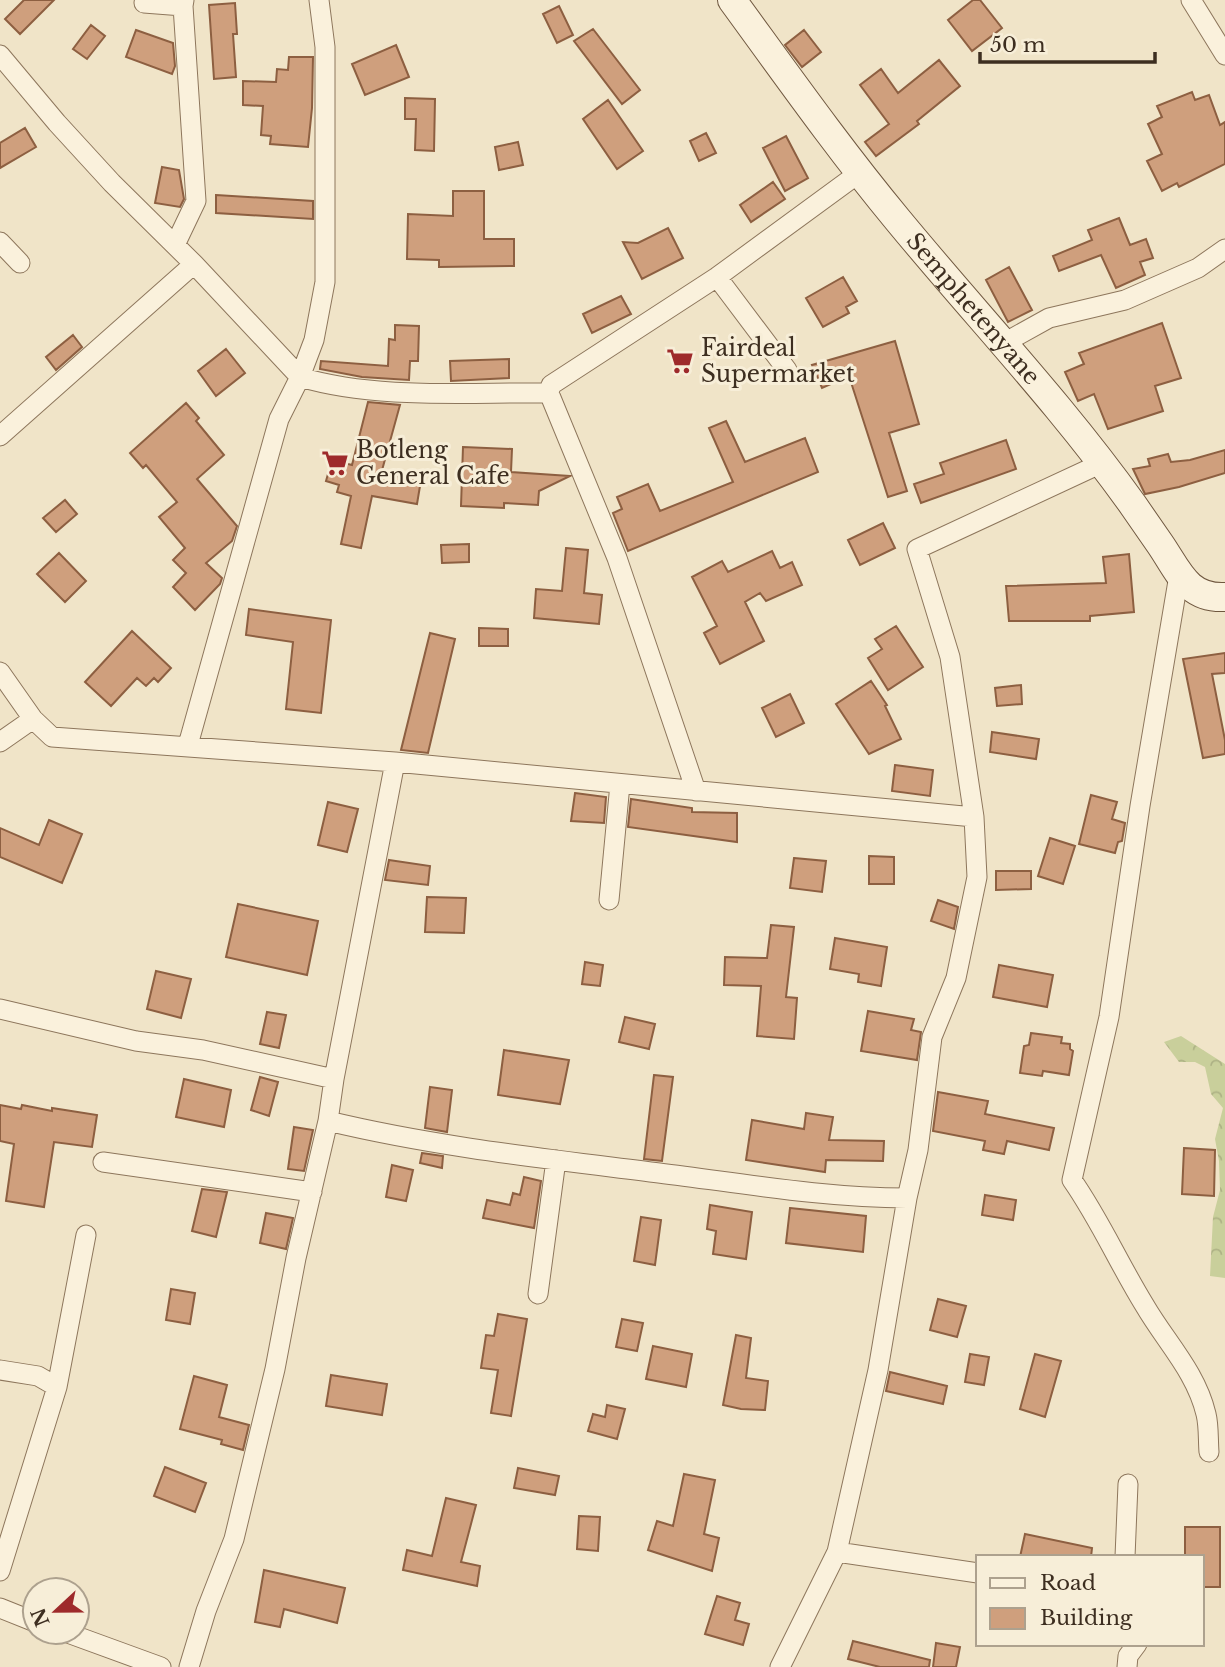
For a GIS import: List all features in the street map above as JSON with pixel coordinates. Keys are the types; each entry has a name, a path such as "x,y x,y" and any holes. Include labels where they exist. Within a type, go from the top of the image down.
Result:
{"main road":[{"name":"Semphetenyane","path":"732,0 859,173 1102,463 1162,546 1179,575 1196,591 1225,597"}],"street":[{"path":"188,745 279,419 300,377 314,340 325,282 325,47 319,0"},
{"path":"1191,0 1225,55"},
{"path":"144,3 183,3 196,201 175,245"},
{"path":"0,55 112,183 194,264 300,377 331,386 404,391 549,393"},
{"path":"696,790 617,558 549,393 551,385 718,277 859,173"},
{"path":"0,242 20,263"},
{"path":"1004,343 1049,318 1125,300 1198,268 1225,250"},
{"path":"0,436 194,264"},
{"path":"718,277 787,370"},
{"path":"780,1667 837,1552 878,1370 907,1198 918,1150 932,1037 956,978 978,877 974,817 950,657 918,549 1102,463"},
{"path":"1179,575 1108,1017 1072,1180 1103,1228 1145,1307 1181,1358 1196,1385 1207,1416 1209,1452"},
{"path":"0,672 33,719 52,737 395,762 974,817"},
{"path":"0,742 33,719"},
{"path":"189,1667 206,1611 234,1539 275,1369 296,1258 328,1121 395,762"},
{"path":"609,900 620,784"},
{"path":"0,1009 136,1041 203,1050 334,1079"},
{"path":"328,1121 366,1130 556,1160 856,1198 907,1198"},
{"path":"538,1294 556,1160"},
{"path":"103,1163 312,1192"},
{"path":"0,1571 57,1387 86,1235"},
{"path":"0,1370 38,1376 57,1387"},
{"path":"1125,1555 1128,1484"},
{"path":"837,1552 976,1573"},
{"path":"0,1608 21,1616"},
{"path":"91,1641 161,1667"}],"green space":[{"path":"1181,1036 1225,1064 1225,1278 1210,1276 1213,1217 1220,1190 1215,1139 1223,1108 1211,1094 1205,1067 1195,1062 1179,1062 1164,1042"}],"building":[{"path":"24,0 54,0 20,34 5,19"},
{"path":"973,0 980,0 1002,28 972,51 948,20"},
{"path":"235,3 237,34 233,34 236,77 214,79 209,5"},
{"path":"559,6 573,35 557,43 543,14"},
{"path":"91,25 105,36 87,59 73,49"},
{"path":"593,29 640,90 622,104 574,41"},
{"path":"136,30 173,43 175,66 172,74 126,57"},
{"path":"804,30 821,52 802,67 785,45"},
{"path":"396,45 409,77 365,95 352,64"},
{"path":"289,57 313,57 308,147 270,144 271,136 261,135 263,106 243,105 243,81 276,82 277,69 288,70"},
{"path":"939,60 960,86 917,121 919,124 876,156 865,142 889,124 860,85 881,69 898,93"},
{"path":"1192,92 1195,100 1209,95 1220,125 1225,122 1225,164 1179,187 1177,183 1162,191 1147,161 1162,154 1148,124 1162,117 1157,106"},
{"path":"405,98 435,99 434,151 415,150 416,119 405,119"},
{"path":"608,100 643,151 617,169 583,119"},
{"path":"25,128 36,147 0,168 0,143"},
{"path":"706,133 716,153 699,161 690,141"},
{"path":"786,136 808,178 785,191 763,148"},
{"path":"518,142 523,165 499,170 495,147"},
{"path":"162,167 179,170 184,199 180,207 155,203"},
{"path":"773,182 785,199 751,222 740,205"},
{"path":"453,191 484,191 484,239 514,239 514,266 439,267 439,260 407,259 408,214 453,216"},
{"path":"216,195 313,201 313,219 216,213"},
{"path":"1119,218 1130,245 1146,239 1153,258 1140,262 1145,275 1116,288 1101,255 1059,271 1053,256 1092,240 1088,230"},
{"path":"668,228 683,258 642,279 623,242 638,243"},
{"path":"1009,267 1032,310 1008,322 986,280"},
{"path":"843,277 857,301 846,307 849,313 823,327 806,298"},
{"path":"621,296 631,314 592,333 583,314"},
{"path":"1162,323 1181,378 1155,386 1163,411 1108,429 1094,394 1078,401 1065,372 1084,364 1079,353"},
{"path":"395,325 419,326 418,361 410,361 409,380 362,377 320,369 321,361 388,366 389,339 395,340"},
{"path":"73,335 82,347 56,370 46,357"},
{"path":"895,341 919,424 889,433 907,491 888,497 849,376 822,388 812,365"},
{"path":"226,349 245,373 216,396 198,371"},
{"path":"509,359 509,378 451,381 450,361"},
{"path":"368,402 400,405 381,474 421,480 417,504 372,496 361,548 341,544 351,496 337,492 339,485 326,481 332,460 352,465"},
{"path":"186,403 199,418 196,421 224,455 197,479 237,526 232,541 206,563 222,578 220,584 195,610 173,587 186,573 173,560 185,548 159,517 177,502 146,465 143,468 130,453"},
{"path":"726,421 745,462 805,438 818,472 628,551 613,513 622,509 617,497 648,484 660,511 733,482 709,428"},
{"path":"1006,440 1016,469 921,503 914,484 944,474 940,463"},
{"path":"463,447 512,449 511,472 570,476 539,491 538,505 504,503 504,508 461,506"},
{"path":"1225,450 1225,473 1179,487 1145,494 1133,469 1150,466 1148,459 1168,454 1171,462 1190,460"},
{"path":"65,500 77,514 56,532 43,518"},
{"path":"883,523 895,548 860,565 848,540"},
{"path":"469,544 469,562 442,563 441,545"},
{"path":"566,548 588,550 584,593 602,595 599,624 534,618 536,589 562,591"},
{"path":"772,551 780,568 792,562 802,585 766,601 760,593 745,602 764,641 720,664 704,633 717,626 692,577 722,561 728,572"},
{"path":"59,553 86,581 65,602 37,574"},
{"path":"1129,554 1134,612 1090,616 1090,621 1009,621 1006,586 1106,583 1103,557"},
{"path":"249,609 331,620 321,713 286,709 293,642 246,635"},
{"path":"896,626 923,667 888,690 868,658 882,649 875,639"},
{"path":"479,628 508,629 508,646 479,646"},
{"path":"132,631 171,668 158,682 154,678 146,686 137,678 111,706 85,682"},
{"path":"430,633 455,639 428,753 401,750"},
{"path":"1225,653 1225,673 1212,674 1225,740 1225,754 1203,758 1183,659"},
{"path":"871,681 887,705 885,706 901,739 869,754 836,704"},
{"path":"1021,685 1022,704 997,706 995,688"},
{"path":"790,694 804,723 776,737 762,708"},
{"path":"992,732 1039,739 1036,759 990,752"},
{"path":"895,765 933,770 930,796 892,791"},
{"path":"575,793 606,797 604,823 571,821"},
{"path":"1091,795 1117,802 1112,819 1125,823 1122,841 1118,842 1115,853 1079,844"},
{"path":"631,799 692,808 692,812 737,813 737,842 628,827"},
{"path":"328,802 358,809 347,852 318,845"},
{"path":"49,820 82,834 62,883 0,857 0,828 39,845"},
{"path":"1050,838 1075,846 1063,884 1038,876"},
{"path":"869,856 894,857 894,884 869,884"},
{"path":"794,858 826,861 822,892 790,888"},
{"path":"389,860 430,866 428,885 385,880"},
{"path":"996,871 1031,871 1031,889 996,890"},
{"path":"427,897 466,898 464,933 425,932"},
{"path":"938,900 958,907 954,929 931,921"},
{"path":"238,904 318,921 307,975 226,957"},
{"path":"771,925 794,927 786,997 797,998 794,1039 757,1036 761,986 724,985 725,957 767,958"},
{"path":"835,938 887,947 881,986 858,982 859,974 830,969"},
{"path":"585,962 603,965 600,986 582,984"},
{"path":"999,965 1053,975 1047,1007 993,997"},
{"path":"156,971 191,979 181,1018 147,1009"},
{"path":"868,1011 914,1019 911,1030 921,1032 917,1060 861,1051"},
{"path":"267,1012 286,1015 279,1048 260,1044"},
{"path":"625,1017 655,1024 649,1049 619,1042"},
{"path":"1031,1033 1062,1037 1061,1043 1070,1044 1073,1051 1069,1075 1043,1071 1042,1076 1020,1073 1024,1046 1029,1045"},
{"path":"504,1050 569,1060 560,1104 498,1095"},
{"path":"654,1075 673,1077 662,1161 644,1159"},
{"path":"260,1077 278,1082 269,1116 251,1110"},
{"path":"184,1079 231,1090 224,1127 176,1117"},
{"path":"430,1087 452,1090 447,1132 425,1128"},
{"path":"938,1092 988,1101 985,1114 1054,1128 1049,1150 1007,1141 1004,1154 983,1150 985,1141 933,1131"},
{"path":"0,1105 21,1109 22,1105 52,1111 52,1108 97,1115 92,1147 54,1142 44,1207 6,1201 14,1144 0,1141"},
{"path":"806,1113 833,1117 829,1140 884,1141 883,1161 826,1160 825,1172 746,1160 752,1120 804,1129"},
{"path":"294,1127 313,1130 304,1171 288,1169"},
{"path":"1184,1148 1215,1150 1214,1196 1182,1194"},
{"path":"422,1153 443,1156 442,1168 420,1163"},
{"path":"392,1165 413,1170 406,1201 386,1197"},
{"path":"524,1177 541,1181 534,1228 483,1218 487,1200 510,1205 513,1193 520,1195"},
{"path":"202,1189 227,1192 216,1237 192,1231"},
{"path":"985,1195 1016,1200 1013,1220 982,1215"},
{"path":"710,1205 752,1212 746,1259 713,1254 716,1231 707,1229"},
{"path":"790,1208 866,1216 863,1252 786,1243"},
{"path":"266,1213 293,1218 286,1249 260,1243"},
{"path":"641,1217 661,1220 655,1265 634,1261"},
{"path":"171,1289 195,1293 190,1324 166,1320"},
{"path":"938,1299 966,1306 957,1337 930,1330"},
{"path":"498,1314 527,1319 511,1416 491,1413 498,1370 481,1368 486,1335 494,1336"},
{"path":"622,1319 643,1323 637,1351 616,1347"},
{"path":"736,1335 751,1338 746,1378 768,1381 765,1410 723,1405"},
{"path":"653,1346 692,1354 686,1387 646,1379"},
{"path":"970,1354 989,1357 984,1385 965,1382"},
{"path":"1035,1354 1061,1361 1045,1417 1020,1409"},
{"path":"890,1372 947,1386 943,1404 886,1391"},
{"path":"331,1375 387,1384 382,1415 326,1406"},
{"path":"194,1376 227,1385 219,1417 249,1425 243,1450 221,1444 222,1440 180,1429"},
{"path":"607,1405 625,1409 617,1439 588,1431 593,1414 605,1417"},
{"path":"165,1467 206,1483 195,1512 154,1496"},
{"path":"518,1468 559,1476 555,1495 514,1488"},
{"path":"684,1474 715,1480 704,1534 719,1538 712,1571 648,1550 657,1521 673,1526"},
{"path":"446,1498 476,1505 461,1562 480,1566 477,1586 403,1570 407,1550 432,1556"},
{"path":"579,1516 600,1517 598,1551 577,1549"},
{"path":"1185,1527 1220,1527 1220,1587 1204,1587 1204,1555 1185,1555"},
{"path":"1025,1534 1092,1548 1091,1555 1020,1555"},
{"path":"264,1570 345,1588 337,1623 284,1609 280,1627 255,1622"},
{"path":"717,1596 740,1603 735,1620 749,1624 743,1645 705,1634"},
{"path":"853,1641 930,1660 929,1667 880,1667 848,1659"},
{"path":"936,1643 960,1647 956,1667 933,1667"}],"place":[{"name":"Fairdeal Supermarket","path":"680,361"},
{"name":"Botleng General Cafe","path":"335,463"}]}
